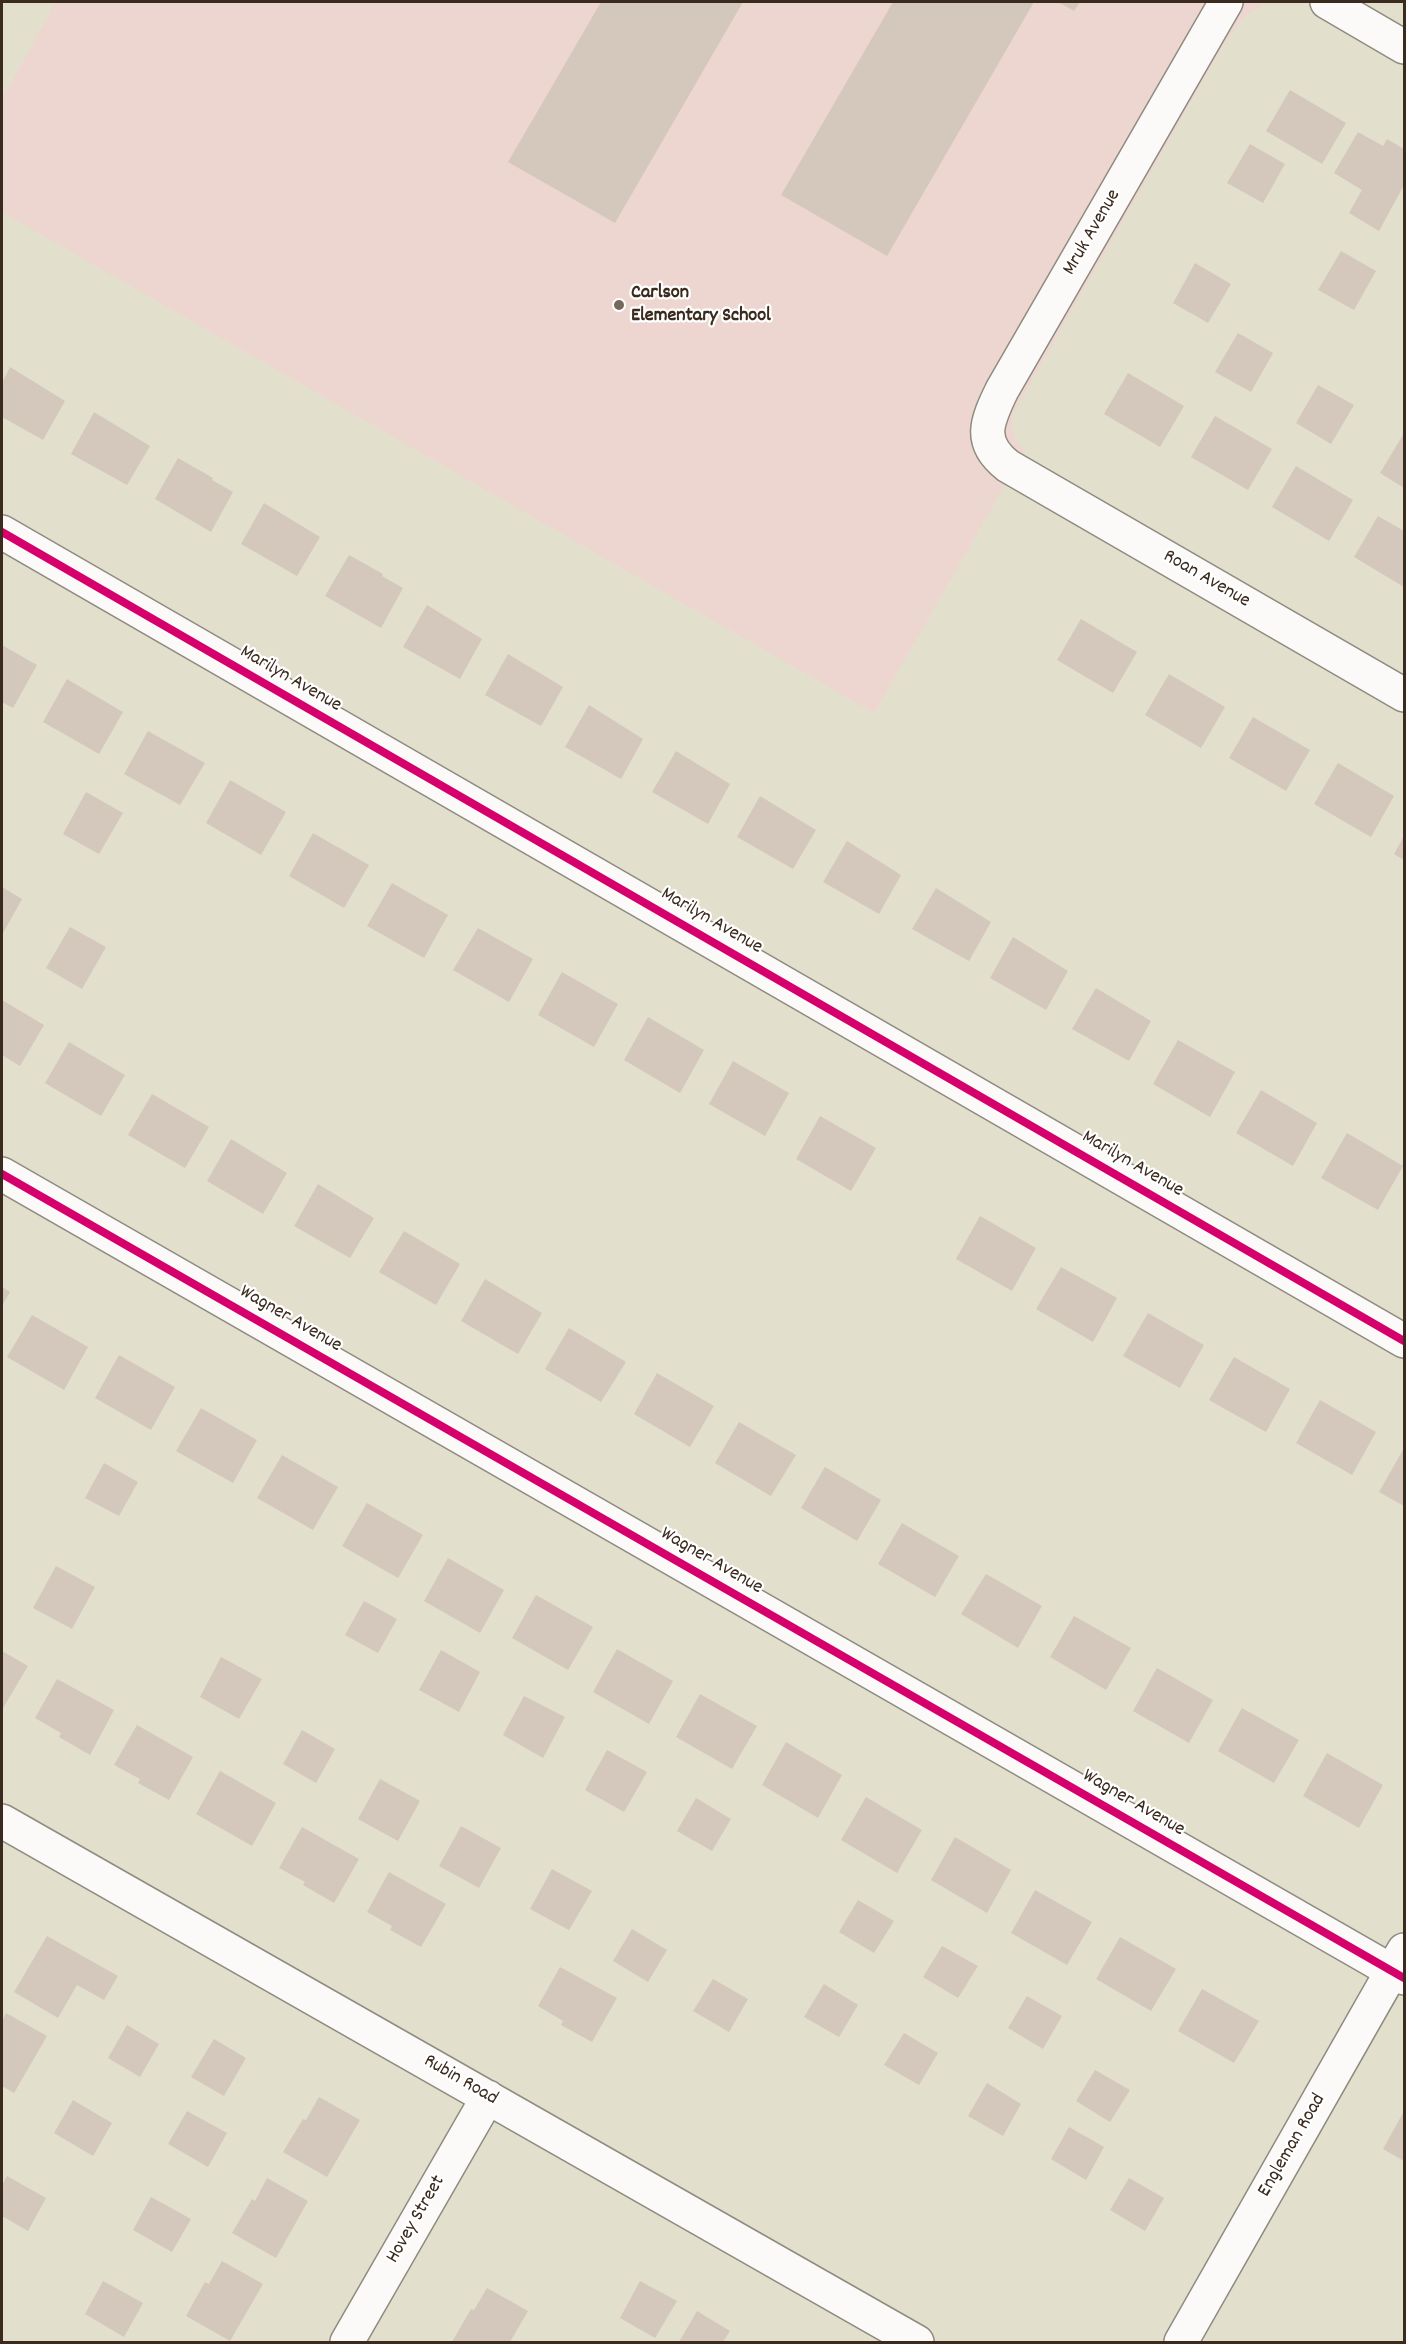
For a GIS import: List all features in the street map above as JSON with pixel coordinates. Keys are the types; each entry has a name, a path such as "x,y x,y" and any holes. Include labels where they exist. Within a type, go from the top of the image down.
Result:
{"street":[{"name":"Mruk Avenue","path":"1008,466 992,451 988,440 988,424 994,405 1226,2"},
{"path":"1327,2 1404,47"},
{"name":"Roan Avenue","path":"1008,466 1404,695"},
{"name":"Marilyn Avenue","path":"2,532 1404,1341"},
{"name":"Wagner Avenue","path":"2,1174 1400,1966"},
{"name":"Rubin Road","path":"2,1821 917,2343"},
{"name":"Engleman Road","path":"1181,2343 1400,1966"},
{"name":"Hovey Street","path":"347,2343 488,2097"}],"shaded area":[{"name":"Carlson Elementary School","path":"56,2 1267,2 1245,16 1224,44 1013,414 1012,430 1018,443 1025,450 874,713 2,212 2,99"}],"building":[{"path":"601,2 743,2 615,223 508,162"},
{"path":"893,2 1034,2 887,256 781,195"},
{"path":"1058,2 1080,2 1074,11"},
{"path":"1290,90 1346,123 1322,164 1266,131"},
{"path":"1358,132 1383,146 1387,139 1404,149 1404,185 1379,231 1349,213 1362,190 1334,173"},
{"path":"1250,144 1285,164 1263,203 1227,183"},
{"path":"1341,251 1376,271 1354,310 1318,290"},
{"path":"1195,263 1231,284 1208,323 1173,303"},
{"path":"1238,333 1273,353 1251,392 1215,372"},
{"path":"10,367 65,401 43,440 2,417 2,383"},
{"path":"1128,373 1184,406 1160,447 1104,414"},
{"path":"1318,385 1354,405 1331,444 1296,423"},
{"path":"94,412 150,446 127,485 71,454"},
{"path":"1215,416 1272,449 1248,490 1191,457"},
{"path":"1404,436 1404,488 1380,473"},
{"path":"178,458 233,492 211,532 155,499"},
{"path":"1296,466 1353,500 1329,541 1272,507"},
{"path":"264,503 320,537 297,576 241,544"},
{"path":"1378,516 1404,531 1404,587 1354,557"},
{"path":"349,555 403,588 381,628 325,596"},
{"path":"427,605 482,639 460,679 403,647"},
{"path":"1081,619 1137,652 1113,693 1057,660"},
{"path":"2,645 37,665 13,708 2,702"},
{"path":"508,654 563,687 541,726 485,695"},
{"path":"1169,674 1225,707 1201,748 1145,715"},
{"path":"67,679 123,712 99,754 43,722"},
{"path":"589,705 643,739 621,779 565,747"},
{"path":"1253,717 1310,750 1286,791 1229,758"},
{"path":"148,731 205,763 180,805 124,774"},
{"path":"676,751 730,784 708,824 652,792"},
{"path":"1338,763 1394,796 1371,837 1314,804"},
{"path":"230,780 286,812 261,855 206,823"},
{"path":"86,792 123,813 99,854 63,834"},
{"path":"760,796 816,830 793,869 737,837"},
{"path":"313,833 369,865 344,908 289,876"},
{"path":"1404,836 1404,860 1394,854"},
{"path":"847,841 901,875 879,914 823,882"},
{"path":"392,883 448,915 424,958 367,926"},
{"path":"2,887 22,899 2,935"},
{"path":"936,888 991,922 969,961 912,929"},
{"path":"70,927 106,947 82,989 46,968"},
{"path":"478,928 533,959 509,1002 453,970"},
{"path":"1013,937 1068,971 1046,1010 990,978"},
{"path":"562,972 618,1004 594,1047 538,1015"},
{"path":"1096,988 1151,1021 1129,1061 1072,1029"},
{"path":"2,1000 44,1025 20,1066 2,1055"},
{"path":"648,1017 704,1050 680,1093 624,1060"},
{"path":"1178,1040 1235,1072 1210,1117 1153,1084"},
{"path":"69,1042 125,1075 101,1116 45,1083"},
{"path":"733,1061 789,1093 765,1136 709,1104"},
{"path":"1261,1090 1317,1123 1293,1166 1236,1133"},
{"path":"152,1094 209,1127 185,1168 128,1135"},
{"path":"820,1116 876,1148 851,1191 796,1159"},
{"path":"1347,1133 1403,1166 1378,1210 1321,1178"},
{"path":"231,1139 287,1173 263,1214 207,1181"},
{"path":"318,1184 374,1218 350,1258 294,1226"},
{"path":"980,1216 1036,1248 1012,1291 956,1259"},
{"path":"404,1231 460,1264 436,1305 379,1272"},
{"path":"1061,1267 1117,1298 1093,1342 1036,1309"},
{"path":"485,1279 542,1313 518,1354 461,1321"},
{"path":"2,1287 10,1292 2,1306"},
{"path":"1148,1313 1204,1345 1180,1388 1123,1356"},
{"path":"32,1315 88,1347 64,1390 7,1357"},
{"path":"569,1328 626,1362 601,1402 545,1369"},
{"path":"119,1355 175,1387 151,1430 95,1398"},
{"path":"1234,1357 1290,1389 1266,1432 1209,1400"},
{"path":"657,1373 714,1406 690,1447 634,1414"},
{"path":"1320,1400 1376,1432 1352,1475 1296,1443"},
{"path":"201,1408 257,1440 233,1483 176,1451"},
{"path":"739,1422 796,1455 771,1496 715,1463"},
{"path":"1404,1448 1404,1506 1379,1492"},
{"path":"282,1455 338,1487 313,1530 257,1498"},
{"path":"104,1463 138,1482 119,1516 85,1498"},
{"path":"825,1467 881,1500 857,1541 801,1508"},
{"path":"367,1503 423,1535 398,1578 342,1546"},
{"path":"902,1523 959,1556 935,1597 878,1564"},
{"path":"448,1558 504,1590 480,1633 424,1601"},
{"path":"56,1566 95,1587 72,1629 33,1608"},
{"path":"986,1574 1042,1606 1018,1648 961,1614"},
{"path":"536,1595 593,1627 568,1670 512,1638"},
{"path":"364,1601 397,1619 378,1653 345,1635"},
{"path":"1074,1616 1131,1648 1106,1690 1050,1657"},
{"path":"617,1649 673,1681 649,1724 593,1692"},
{"path":"441,1650 480,1672 459,1712 419,1690"},
{"path":"2,1651 28,1666 3,1708 2,1707"},
{"path":"221,1657 262,1679 239,1719 200,1697"},
{"path":"1157,1668 1213,1700 1189,1743 1133,1711"},
{"path":"57,1679 114,1710 90,1755 59,1737 61,1733 35,1718"},
{"path":"700,1694 757,1726 732,1769 676,1737"},
{"path":"524,1696 565,1717 543,1758 503,1735"},
{"path":"1242,1708 1299,1740 1274,1783 1218,1751"},
{"path":"137,1725 193,1757 169,1800 138,1783 140,1779 114,1765"},
{"path":"302,1730 335,1749 316,1783 283,1764"},
{"path":"786,1742 842,1775 818,1818 762,1785"},
{"path":"607,1750 647,1772 624,1812 585,1790"},
{"path":"1327,1753 1383,1785 1359,1828 1303,1796"},
{"path":"220,1771 276,1803 252,1846 196,1814"},
{"path":"380,1779 420,1801 398,1841 358,1819"},
{"path":"866,1797 922,1830 897,1873 841,1840"},
{"path":"696,1798 731,1819 712,1851 677,1831"},
{"path":"461,1826 501,1848 479,1888 439,1866"},
{"path":"302,1827 359,1859 334,1903 303,1885 305,1882 279,1868"},
{"path":"955,1837 1011,1870 987,1913 931,1880"},
{"path":"552,1869 592,1891 569,1930 530,1909"},
{"path":"389,1872 446,1904 421,1947 390,1930 392,1926 367,1912"},
{"path":"1035,1890 1092,1922 1067,1965 1011,1933"},
{"path":"858,1900 894,1921 874,1953 839,1932"},
{"path":"632,1929 667,1950 648,1982 613,1961"},
{"path":"47,1936 118,1976 104,2000 77,1985 58,2018 14,1992"},
{"path":"1120,1937 1176,1969 1151,2011 1096,1979"},
{"path":"942,1946 978,1966 958,1998 923,1977"},
{"path":"560,1967 617,1998 592,2042 561,2025 563,2021 538,2006"},
{"path":"713,1979 748,1999 729,2032 693,2011"},
{"path":"824,1984 858,2005 839,2037 804,2017"},
{"path":"1202,1989 1259,2021 1234,2063 1178,2031"},
{"path":"1027,1996 1062,2016 1043,2049 1008,2028"},
{"path":"6,2013 47,2036 14,2093 2,2086 2,2021"},
{"path":"127,2025 159,2044 140,2077 108,2058"},
{"path":"904,2033 938,2053 919,2085 884,2065"},
{"path":"214,2039 246,2058 224,2096 191,2077"},
{"path":"1095,2070 1130,2090 1110,2122 1076,2101"},
{"path":"987,2083 1021,2104 1003,2136 968,2116"},
{"path":"319,2097 360,2120 327,2177 283,2152"},
{"path":"73,2100 112,2123 93,2156 54,2133"},
{"path":"187,2111 227,2133 208,2167 168,2144"},
{"path":"1404,2111 1404,2161 1383,2149"},
{"path":"1069,2127 1104,2147 1086,2180 1051,2159"},
{"path":"7,2176 46,2198 28,2231 2,2216 2,2185"},
{"path":"267,2178 308,2201 276,2258 232,2233 252,2199 255,2201"},
{"path":"1129,2178 1164,2198 1145,2231 1110,2210"},
{"path":"151,2197 191,2219 172,2252 133,2230"},
{"path":"222,2261 263,2284 230,2341 186,2316 205,2282 209,2284"},
{"path":"103,2281 143,2303 124,2337 85,2314"},
{"path":"640,2281 677,2301 655,2338 620,2318"},
{"path":"487,2288 528,2311 510,2342 452,2342 471,2309 474,2310"},
{"path":"697,2311 730,2331 723,2342 679,2342"}],"cycle path":[{"path":"2,532 1404,1341"},
{"path":"2,1174 1404,1978"}],"place":[{"name":"Carlson Elementary School","path":"619,305"}]}
